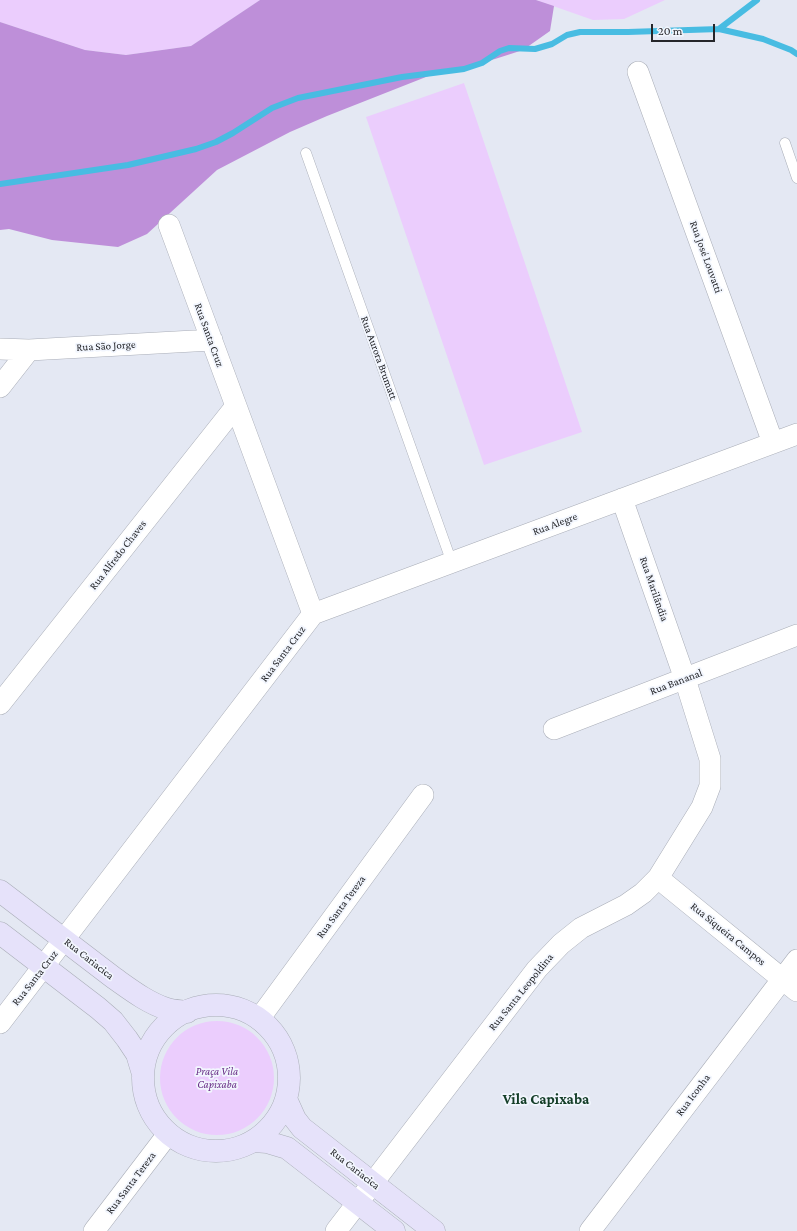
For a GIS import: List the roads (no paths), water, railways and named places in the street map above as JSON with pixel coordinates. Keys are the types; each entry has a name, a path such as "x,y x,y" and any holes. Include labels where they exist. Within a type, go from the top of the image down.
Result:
{"street":[{"name":"Rua José Louvatti","path":"638,72 773,443"},
{"name":"Rua Santa Cruz","path":"0,1023 313,614 169,225"},
{"name":"Rua São Jorge","path":"0,349 29,350 212,340"},
{"path":"0,388 29,350"},
{"name":"Rua Alfredo Chaves","path":"0,704 236,406"},
{"name":"Rua Alegre","path":"313,614 797,434"},
{"name":"Rua Marilândia","path":"622,499 685,679"},
{"name":"Rua Bananal","path":"554,730 797,635"},
{"name":"Rua Santa Leopoldina","path":"336,1231 537,969 561,944 581,928 626,905 643,893 658,878 702,807 710,781 710,759 685,679"},
{"name":"Rua Santa Tereza","path":"259,1019 423,795"},
{"name":"Rua Siqueira Campos","path":"658,878 790,985"},
{"name":"Rua Cariacica","path":"0,891 134,992 155,1004 169,1009 186,1012"},
{"path":"0,933 113,1021 137,1054 143,1074 144,1090 148,1107 157,1122 175,1140 192,1148 210,1151 228,1151 254,1141 274,1123 283,1108 290,1081 286,1054 278,1038 266,1024 242,1010 224,1006 205,1006 186,1012 170,1022 156,1037 147,1054 143,1074"},
{"name":"Rua Iconha","path":"590,1231 790,985 797,960"},
{"name":"Rua Cariacica","path":"286,1099 295,1119 302,1128 434,1231"},
{"name":"Rua Santa Tereza","path":"94,1231 168,1134"},
{"path":"254,1141 267,1142 287,1148 394,1231"}],"lane":[{"path":"785,143 797,178"},
{"name":"Rua Aurora Brumatt","path":"306,153 452,563"}],"waterway":[{"path":"719,29 757,0"},
{"path":"0,184 128,165 196,149 216,142 272,108 298,98 402,77 464,69 482,63 500,51 509,48 535,49 552,44 567,35 580,32 719,29 763,39 791,50 797,54"}],"district":[{"name":"Vila Capixaba","path":"546,1099"}],"park label":[{"name":"Praça Vila Capixaba","path":"217,1078"}]}
